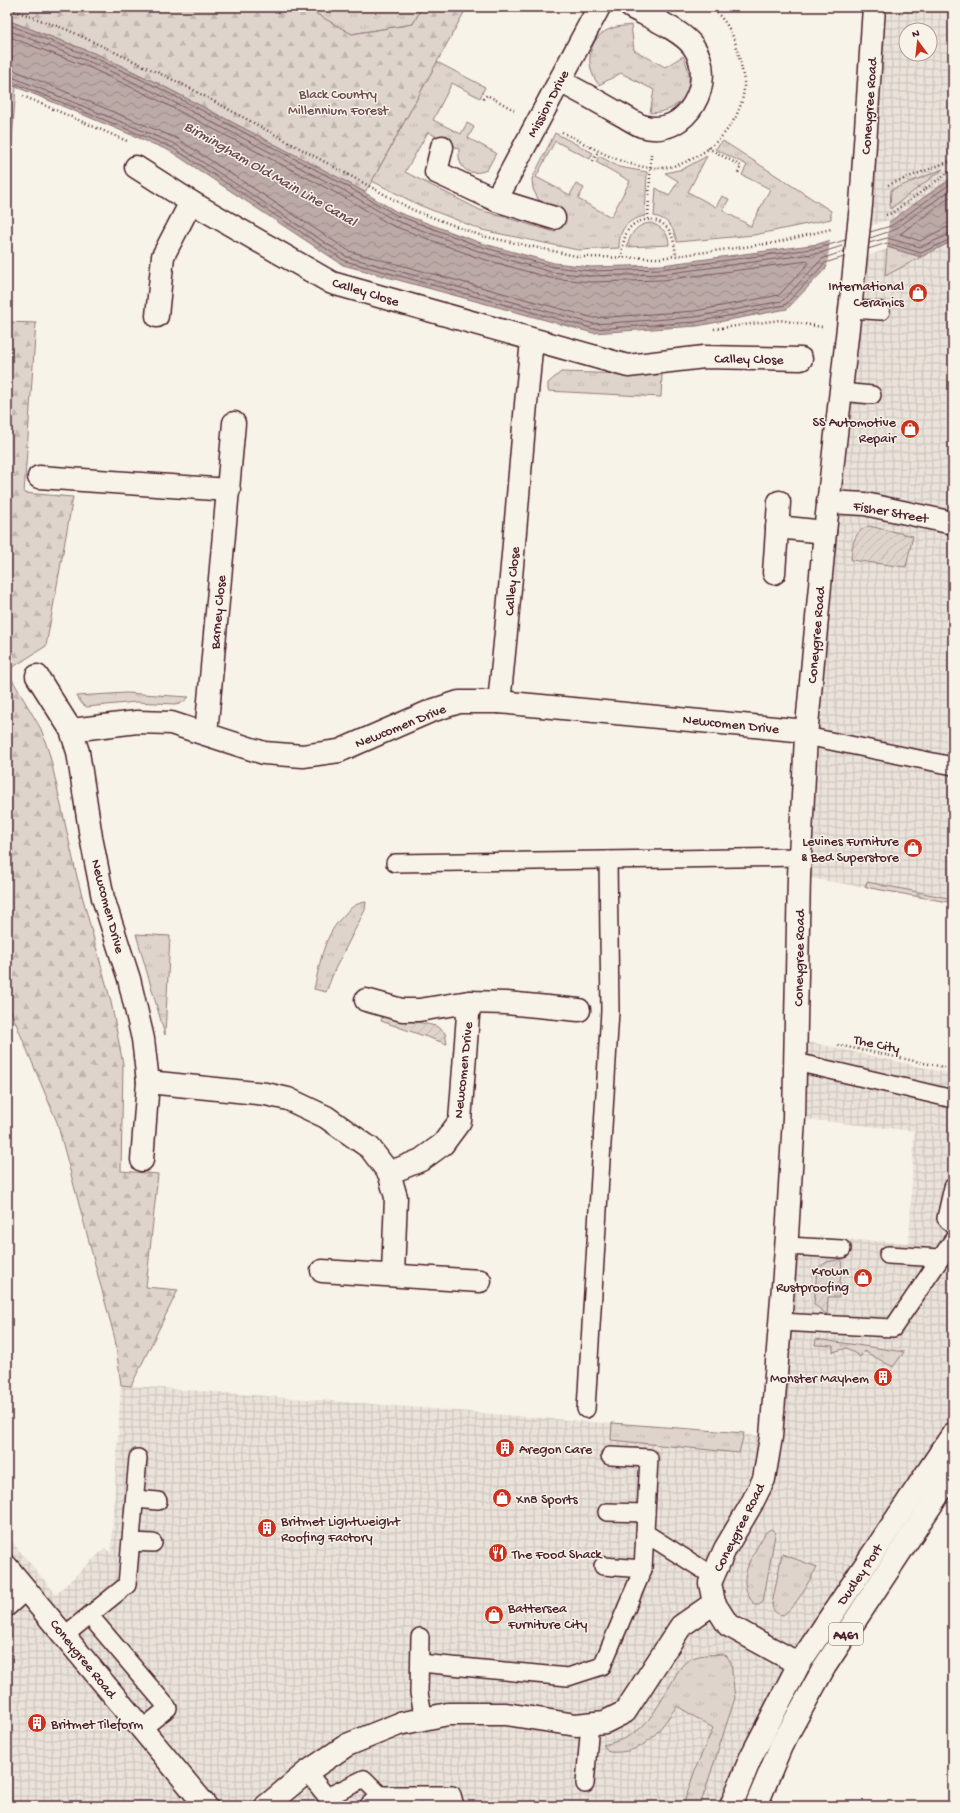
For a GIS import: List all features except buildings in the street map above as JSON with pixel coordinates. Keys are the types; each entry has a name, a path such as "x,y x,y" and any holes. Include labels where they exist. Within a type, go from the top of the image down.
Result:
{"main road":[{"name":"Mission Drive","path":"496,200 599,7"},
{"path":"560,81 642,126 666,126 679,120 689,112 697,99 701,86 699,59 693,46 684,37 631,7"},
{"name":"Coneygree Road","path":"799,1664 728,1624 714,1603 710,1583 725,1549 752,1505 764,1479 771,1437 787,1246 796,1062 800,857 806,733 828,502 861,198 874,7"},
{"path":"442,147 436,172 496,200 554,218"},
{"name":"Calley Close","path":"136,167 191,202 332,283 628,366 704,357 801,359"},
{"path":"157,316 163,256 191,202"},
{"name":"Calley Close","path":"499,702 513,571 518,478 532,340"},
{"name":"Barney Close","path":"206,734 234,423"},
{"path":"39,477 228,490"},
{"path":"774,573 779,502"},
{"name":"Fisher Street","path":"828,502 865,504 953,523"},
{"path":"777,527 825,532"},
{"name":"Newcomen Drive","path":"37,676 71,730 78,752 91,837 103,898 129,979 143,1039 148,1082 142,1160"},
{"name":"Newcomen Drive","path":"71,730 137,722 171,723 264,753 303,756 339,750 430,711 459,702 499,702 806,733"},
{"name":"Newcomen Drive","path":"366,1000 402,1010 419,1010 469,1002 506,1003 579,1010"},
{"name":"Newcomen Drive","path":"389,1173 421,1160 443,1144 460,1121 469,1002"},
{"path":"148,1082 266,1094 288,1099 326,1116 370,1148 389,1173 396,1197 393,1274"},
{"path":"322,1271 393,1274 480,1281"},
{"name":"Dudley Port","path":"731,1806 751,1757 799,1664 953,1434"},
{"name":"Dudley Port","path":"756,1806 781,1746 814,1686 867,1602 953,1472"},
{"name":"Coneygree Road","path":"7,1567 206,1806"},
{"path":"814,1686 799,1664 818,1656 848,1609 867,1602"},
{"path":"266,1806 308,1772 347,1745 399,1724 448,1714 506,1714 576,1725 605,1722 625,1712 681,1626 714,1603"}],"lane":[{"path":"850,305 881,311"},
{"path":"840,392 872,395"},
{"path":"806,733 953,766"},
{"path":"395,863 800,857"},
{"path":"586,1409 610,1011 608,860"},
{"path":"796,1062 953,1099"},
{"path":"953,1187 946,1218 953,1226"},
{"path":"780,1322 893,1328 953,1240"},
{"path":"787,1246 842,1249"},
{"path":"888,1255 941,1258"},
{"path":"420,1663 568,1677 602,1666 643,1568 649,1458 610,1456"},
{"path":"65,1635 127,1585 138,1458"},
{"path":"135,1499 158,1501"},
{"path":"607,1512 646,1513"},
{"path":"645,1533 713,1576"},
{"path":"131,1542 154,1543"},
{"path":"603,1566 643,1568"},
{"path":"7,1608 27,1590"},
{"path":"90,1616 168,1708 142,1729"},
{"path":"420,1637 419,1693 424,1719"},
{"path":"585,1784 590,1723"},
{"path":"308,1772 327,1797 364,1779 374,1800 452,1795 455,1806"}],"path":[{"path":"484,100 486,94 537,122"},
{"path":"23,96 134,144"},
{"path":"708,148 741,166 738,172"},
{"path":"593,161 598,151"},
{"path":"648,219 651,153"},
{"path":"861,198 953,160"},
{"path":"622,258 624,239 628,231 633,224 648,219 664,224 669,230 673,237 676,256"},
{"path":"711,329 780,320 847,332"},
{"name":"The City","path":"796,1036 953,1069"}],"shaded area":[{"path":"874,7 953,7 953,903 799,876"},
{"path":"796,1039 953,1074 953,1452 818,1656 755,1774 743,1806 7,1806 7,1536 56,1594 105,1548 111,1553 121,1385 771,1437 787,1236 909,1243 914,1131 794,1118"}],"green space":[{"name":"Black Country Millennium Forest","path":"7,7 304,7 352,34 413,24 422,7 467,7 365,192 161,85 99,55 7,20"},
{"path":"304,7 422,7 413,24 351,34"},
{"path":"631,25 634,50 665,67 683,56 689,77 688,87 680,102 672,108 650,113 654,90 621,73 599,85 594,77 590,60 593,44 598,37 613,28"},
{"path":"437,62 485,87 480,98 452,83 433,120 461,134 467,123 474,127 468,138 496,153 487,170 481,172 470,172 462,166 460,162 459,149 428,132 405,172 480,210 555,232 561,211 548,206 538,199 533,189 532,179 555,133 593,153 590,159 555,141 536,177 570,195 576,184 584,188 578,199 611,217 630,181 596,162 599,156 619,167 647,172 645,216 628,223 620,236 619,248 578,250 482,230 419,205 372,181"},
{"path":"7,83 16,87 7,205"},
{"path":"723,141 831,211 831,219 754,235 677,242 670,225 664,219 654,216 656,188 669,196 678,181 665,173 683,169 707,156 688,192 716,207 722,196 729,199 723,211 751,226 770,189 742,175 747,165 715,149"},
{"path":"943,169 890,209 891,190"},
{"path":"651,223 664,231 668,237 669,245 627,247 634,230 641,225"},
{"path":"887,247 921,257 885,276"},
{"path":"7,322 36,323 24,493 73,497 46,646 7,671"},
{"path":"561,372 662,375 661,397 548,391 548,383"},
{"path":"869,526 913,536 906,567 851,560 853,544 857,535 864,528"},
{"path":"7,671 41,729 50,756 77,877 111,1002 123,1064 121,1171 158,1174 146,1287 178,1290 131,1386 121,1385 115,1339 57,1122 7,1002"},
{"path":"126,693 189,697 183,702 175,704 136,702 87,707 82,704 77,696"},
{"path":"867,882 953,899 953,903 865,887"},
{"path":"366,902 365,910 335,969 326,992 314,989 321,958 327,940 332,931 350,909 357,904"},
{"path":"136,934 170,936 165,1035"},
{"path":"383,1015 436,1026 445,1033 447,1044 381,1021"},
{"path":"842,1259 839,1297 828,1297 827,1315 814,1304 817,1268 827,1262"},
{"path":"816,1339 904,1352 893,1367 864,1351 860,1357 847,1348 833,1352 833,1346 815,1345"},
{"path":"612,1423 744,1433 739,1453 611,1440"},
{"path":"771,1529 774,1531 775,1535 763,1602 759,1605 755,1605 745,1587 747,1568 755,1550 766,1532"},
{"path":"782,1554 817,1567 794,1605 783,1615 775,1612 772,1604"},
{"path":"721,1654 727,1656 731,1663 735,1698 700,1806 683,1806 696,1767 713,1728 677,1706 650,1740 633,1750 609,1752 603,1745 629,1736 646,1723 659,1705 679,1670 686,1662 701,1656"}],"water":[{"name":"Birmingham Old Main Line Canal","path":"7,20 99,55 161,85 347,182 397,212 481,243 554,263 591,267 662,265 818,244 889,222 953,177 953,241 921,257 887,247 828,266 787,309 697,326 593,333 343,265 170,151 7,83"}],"pier":[{"path":"889,220 887,249 827,269 830,238"}],"place":[{"name":"International Ceramics","path":"918,293"},
{"name":"SS Automotive Repair","path":"910,429"},
{"name":"Levines Furniture & Bed Superstore","path":"913,848"},
{"name":"Krown Rustproofing","path":"863,1278"},
{"name":"Monster Mayhem","path":"883,1377"},
{"name":"Aregon Care","path":"505,1448"},
{"name":"Xn8 Sports","path":"502,1498"},
{"name":"Britmet Lightweight Roofing Factory","path":"267,1528"},
{"name":"The Food Shack","path":"498,1553"},
{"name":"Battersea Furniture City","path":"494,1615"},
{"name":"Britmet Tileform","path":"37,1723"}]}
